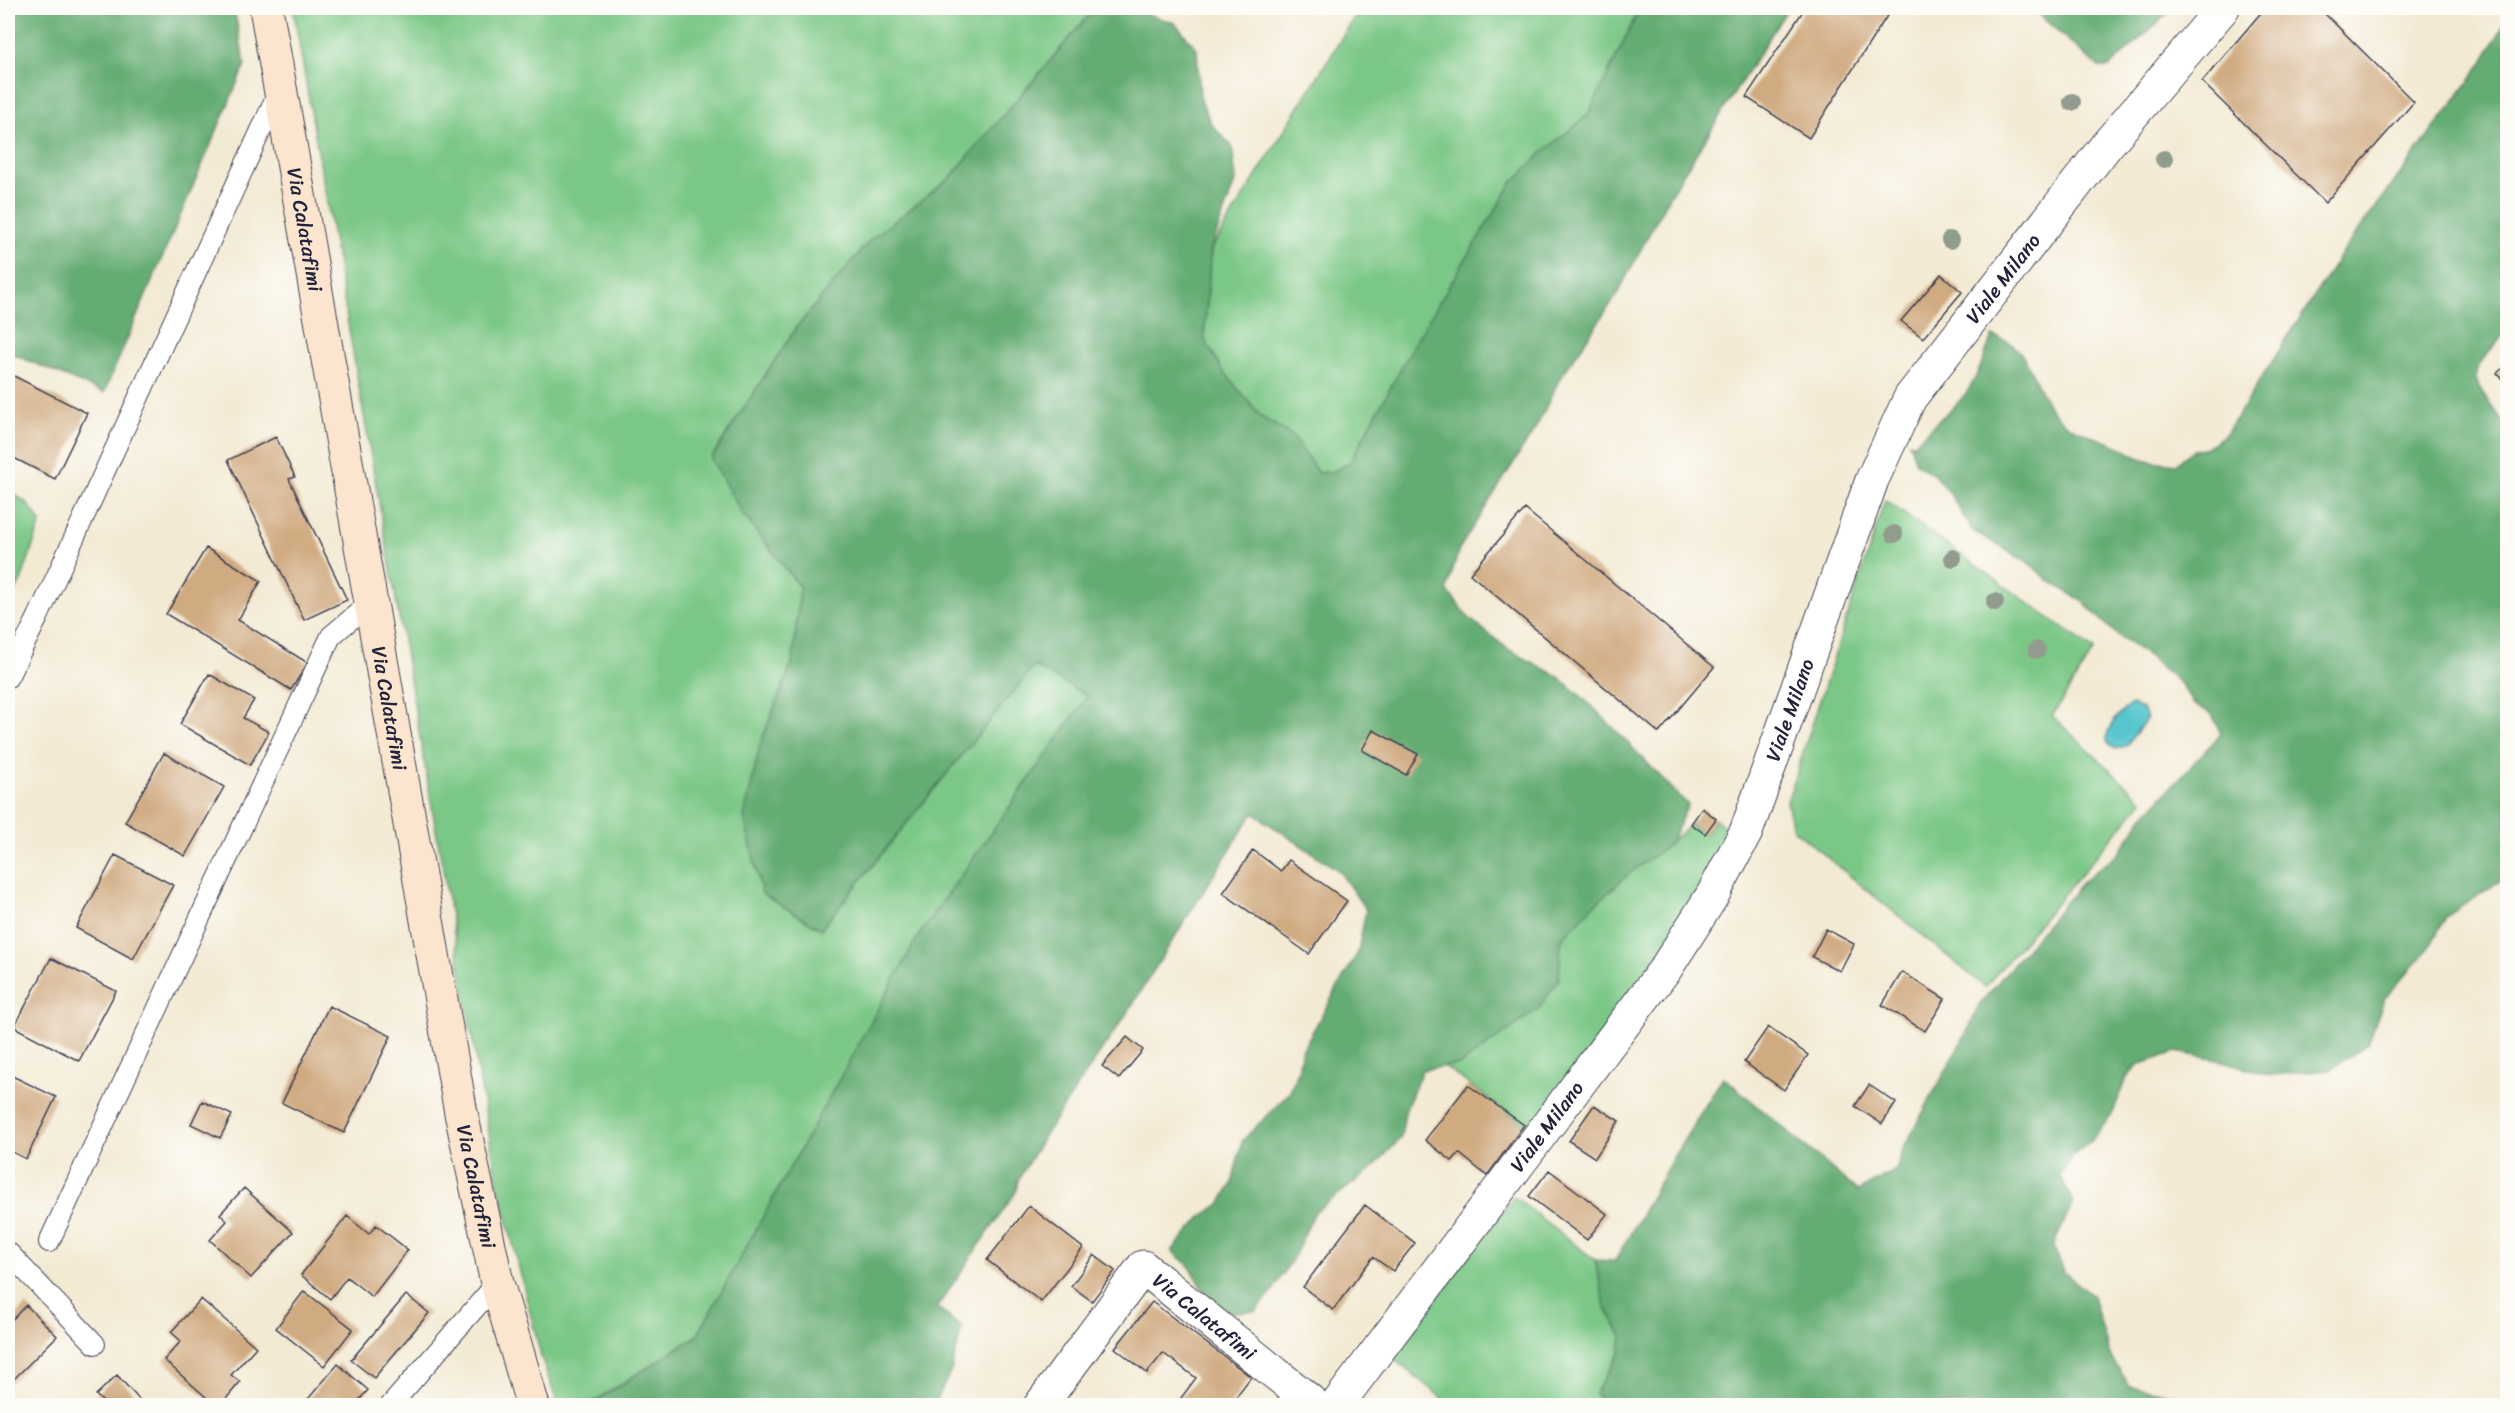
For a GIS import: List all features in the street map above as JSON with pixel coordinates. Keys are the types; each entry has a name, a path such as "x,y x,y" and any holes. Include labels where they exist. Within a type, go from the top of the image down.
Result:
{"street":[{"name":"Via Calatafimi","path":"266,8 369,604 461,1113 497,1283 533,1406"},
{"name":"Viale Milano","path":"1336,1406 1666,968 1712,896 1746,832 1872,480 1910,398 2106,146 2223,8"},
{"name":"Via Calatafimi","path":"1040,1406 1143,1267 1316,1406"}],"lane":[{"path":"8,677 38,617 280,88"},
{"path":"49,1242 331,636 369,604"},
{"path":"8,1252 95,1344"},
{"path":"390,1406 497,1283"}],"green space":[{"path":"8,8 234,8 245,65 104,393 8,352"},
{"path":"293,8 1095,8 950,178 870,240 796,328 711,458 742,513 800,587 793,660 760,745 821,929 1034,666 1088,696 919,935 697,1336 588,1405 558,1405 541,1356 497,1180"},
{"path":"1095,8 1145,8 1147,14 1175,23 1197,49 1200,97 1211,124 1232,146 1236,179 1211,249 1204,338 1223,371 1261,417 1293,436 1318,473 1332,472 1350,462 1418,337 1512,183 1542,153 1588,115 1640,8 1788,8 1670,195 1616,296 1559,380 1537,426 1459,549 1447,590 1469,618 1508,649 1559,677 1594,708 1688,805 1670,844 1630,873 1592,907 1561,940 1559,979 1539,1009 1461,1064 1422,1070 1405,1112 1401,1138 1371,1170 1315,1212 1295,1255 1270,1295 1255,1311 1232,1312 1211,1304 1189,1266 1172,1251 1201,1217 1220,1204 1232,1184 1242,1141 1289,1093 1298,1072 1302,1050 1358,952 1366,910 1339,871 1253,813 1125,1016 1042,1139 1018,1180 1016,1192 937,1307 962,1328 951,1371 934,1405 588,1406 697,1336 919,935 1088,696 1034,666 821,929 762,894 744,817 760,745 793,661 800,587 742,513 711,459 796,328 870,240 950,178"},
{"path":"1360,8 1640,8 1588,115 1542,153 1512,183 1418,337 1350,462 1332,472 1318,473 1293,436 1261,417 1223,371 1204,338 1211,249"},
{"path":"2031,8 2174,8 2109,67 2099,67"},
{"path":"2507,19 2507,332 2482,362 2477,372 2477,380 2480,389 2507,429 2507,876 2446,917 2429,948 2384,999 2368,1044 2330,1070 2271,1075 2218,1060 2176,1052 2138,1065 2125,1080 2114,1111 2095,1137 2074,1155 2059,1176 2074,1201 2053,1246 2065,1273 2093,1296 2110,1356 2130,1386 2187,1398 2200,1405 1609,1405 1595,1394 1620,1353 1622,1336 1605,1306 1595,1260 1615,1261 1673,1158 1723,1077 1858,1191 1896,1170 1903,1149 1970,1026 1979,1005 2083,881 2119,853 2143,817 2221,734 2212,714 2193,703 2181,684 2148,656 2116,634 2083,602 2048,580 2030,564 1972,530 1949,492 1934,475 1916,463 1909,442 1915,444 1963,397 1976,376 1992,336 2005,340 2015,347 2030,368 2047,403 2062,420 2077,430 2120,447 2140,458 2176,464 2193,450 2205,448 2225,435 2341,254 2481,65"},
{"path":"8,490 27,503 41,522 21,581 8,605"},
{"path":"1885,500 2094,650 2052,716 2143,801 1985,987 1793,829 1787,802"},
{"path":"1716,819 1727,829 1728,836 1680,924 1532,1131 1444,1066 1460,1062 1491,1043 1521,1017 1559,978 1561,940 1619,882 1691,824 1705,834"},
{"path":"1514,1197 1595,1260 1605,1306 1622,1336 1620,1352 1595,1394 1609,1405 1451,1405 1391,1357"}],"water":[{"path":"2132,705 2142,709 2147,718 2126,746 2115,749 2107,741 2111,725"}],"building":[{"path":"1805,8 1892,8 1809,138 1746,97"},
{"path":"2265,8 2319,8 2414,102 2325,203 2202,82"},
{"path":"1941,274 1962,292 1923,338 1901,321"},
{"path":"2508,364 2508,385 2497,373"},
{"path":"8,373 87,413 55,479 8,455"},
{"path":"276,437 295,477 289,479 347,600 304,620 228,460"},
{"path":"1525,509 1714,667 1659,733 1470,574"},
{"path":"206,548 261,581 238,620 308,663 291,690 166,614"},
{"path":"209,674 254,700 243,718 269,732 250,765 180,724"},
{"path":"1373,730 1418,754 1406,775 1362,750"},
{"path":"164,753 224,787 185,856 125,822"},
{"path":"1702,808 1716,819 1705,834 1691,824"},
{"path":"1253,850 1281,871 1289,860 1347,901 1309,954 1223,893"},
{"path":"115,855 173,885 133,959 76,928"},
{"path":"1826,929 1854,944 1840,971 1812,957"},
{"path":"51,958 116,991 79,1061 14,1027"},
{"path":"1902,972 1945,999 1925,1031 1882,1005"},
{"path":"329,1006 391,1036 344,1133 282,1103"},
{"path":"1768,1027 1808,1055 1784,1090 1744,1062"},
{"path":"1127,1037 1143,1050 1119,1079 1102,1066"},
{"path":"8,1074 56,1097 26,1159 8,1150"},
{"path":"1468,1085 1524,1125 1487,1176 1459,1153 1452,1161 1425,1140"},
{"path":"1869,1085 1896,1103 1882,1124 1855,1106"},
{"path":"202,1101 232,1115 220,1138 191,1124"},
{"path":"1594,1105 1619,1121 1595,1158 1569,1141"},
{"path":"1549,1170 1607,1214 1587,1240 1529,1196"},
{"path":"244,1188 293,1232 251,1278 210,1240 227,1221 220,1214"},
{"path":"1365,1205 1415,1243 1393,1271 1373,1257 1333,1310 1303,1287"},
{"path":"1029,1206 1083,1248 1041,1302 987,1260"},
{"path":"347,1216 369,1234 376,1225 408,1250 372,1297 347,1277 330,1299 301,1275"},
{"path":"1094,1255 1115,1271 1092,1301 1071,1286"},
{"path":"304,1291 353,1329 324,1366 276,1328"},
{"path":"406,1295 429,1313 374,1378 351,1360"},
{"path":"201,1299 256,1347 231,1375 240,1382 220,1406 216,1406 164,1360 181,1341 171,1332"},
{"path":"1152,1302 1251,1377 1229,1406 1175,1406 1196,1378 1163,1353 1147,1373 1115,1348"},
{"path":"26,1305 57,1336 8,1385 8,1324"},
{"path":"338,1364 368,1390 354,1406 302,1406"},
{"path":"117,1375 145,1406 107,1406 96,1395"}]}
